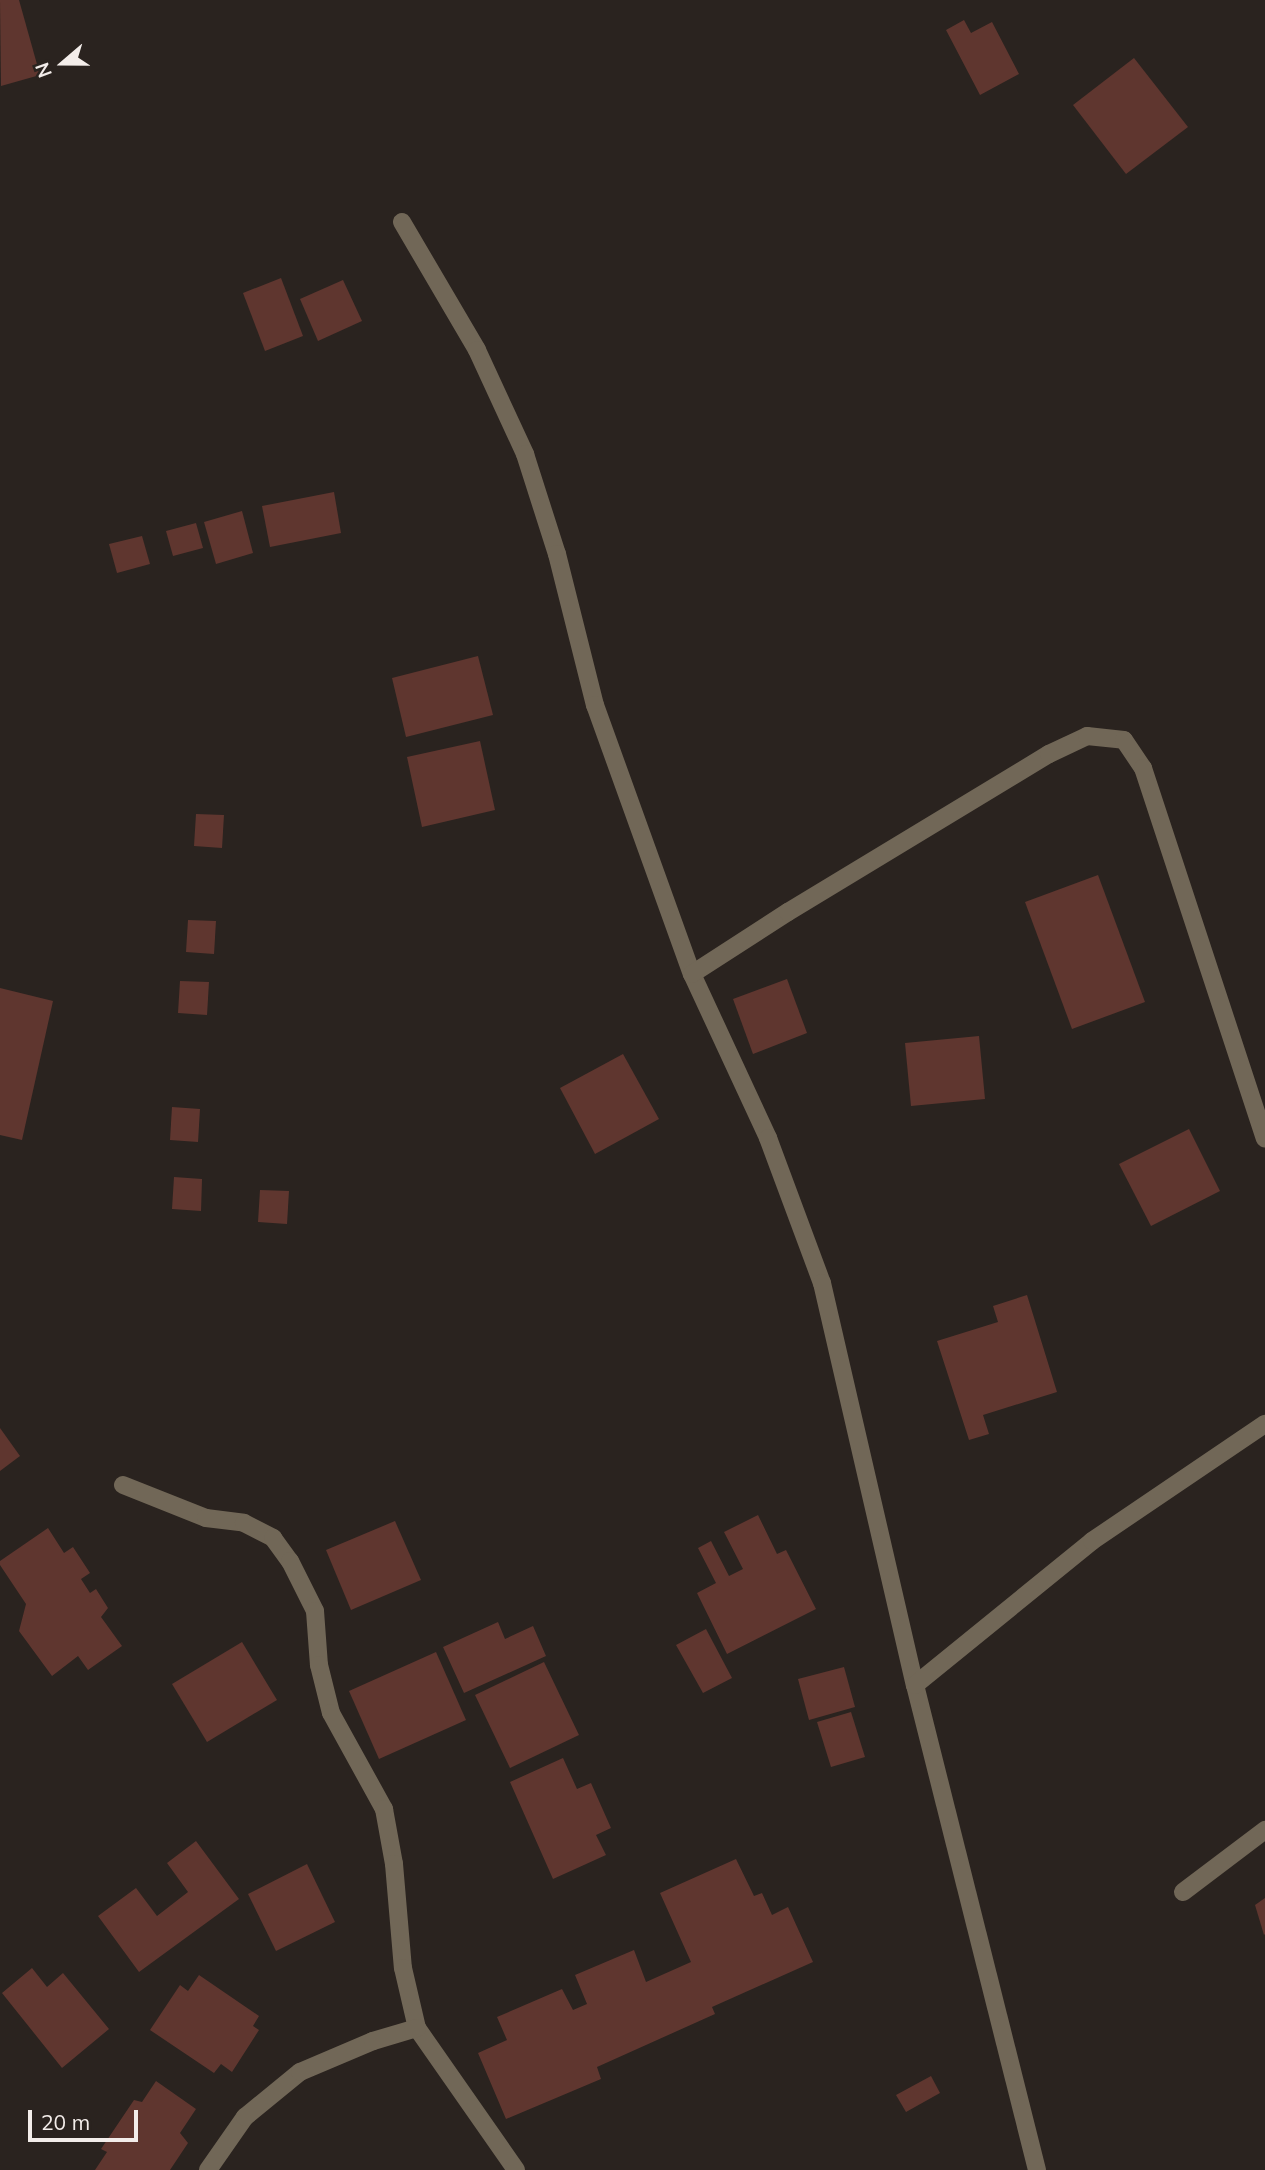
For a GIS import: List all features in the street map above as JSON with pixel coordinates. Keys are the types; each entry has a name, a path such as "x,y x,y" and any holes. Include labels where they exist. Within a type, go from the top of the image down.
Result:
{"street":[{"path":"402,222 477,350 525,454 557,554 595,705 691,974 768,1138 822,1283 915,1685 1037,2170"},
{"path":"691,974 1049,754 1087,736 1124,740 1143,768 1265,1138"},
{"path":"915,1685 1092,1541 1265,1424"},
{"path":"123,1485 206,1518 244,1523 272,1538 290,1562 315,1611 319,1665 331,1713 384,1809 394,1864 403,1968 417,2028 516,2170"},
{"path":"1183,1892 1265,1830"},
{"path":"208,2170 245,2117 300,2072 373,2041 417,2028"}],"building":[{"path":"0,0 19,0 40,75 1,86"},
{"path":"964,20 971,33 992,22 1019,74 980,95 946,30"},
{"path":"1134,58 1188,127 1126,174 1073,105"},
{"path":"281,278 303,336 265,351 243,293"},
{"path":"343,280 362,321 318,341 300,299"},
{"path":"334,492 341,533 270,547 262,506"},
{"path":"242,511 253,553 216,564 204,522"},
{"path":"196,523 203,548 173,556 166,531"},
{"path":"142,536 150,564 117,573 109,544"},
{"path":"478,656 493,715 406,737 392,678"},
{"path":"480,741 495,810 422,827 407,757"},
{"path":"196,814 224,815 222,848 194,846"},
{"path":"1098,875 1145,1002 1072,1029 1025,902"},
{"path":"188,920 216,921 214,954 186,952"},
{"path":"787,979 807,1033 753,1054 733,999"},
{"path":"180,981 209,982 207,1015 178,1013"},
{"path":"0,988 53,1001 22,1140 0,1135"},
{"path":"979,1036 985,1099 911,1106 905,1043"},
{"path":"623,1054 659,1119 595,1154 560,1088"},
{"path":"172,1107 200,1109 198,1142 170,1140"},
{"path":"1189,1129 1220,1191 1151,1226 1119,1164"},
{"path":"174,1177 202,1179 201,1211 172,1209"},
{"path":"260,1190 289,1191 287,1224 258,1222"},
{"path":"1027,1295 1057,1392 983,1415 989,1434 969,1440 937,1341 998,1322 993,1306"},
{"path":"0,1428 20,1456 0,1471"},
{"path":"758,1515 777,1554 786,1550 816,1609 727,1654 697,1593 716,1583 698,1548 711,1541 729,1576 743,1569 724,1532"},
{"path":"395,1521 421,1580 351,1610 326,1550"},
{"path":"48,1528 64,1553 73,1547 90,1573 81,1579 90,1593 96,1589 108,1608 101,1617 122,1646 88,1670 78,1656 52,1676 19,1631 26,1604 0,1565 0,1561"},
{"path":"498,1622 505,1639 533,1626 546,1656 464,1693 443,1647"},
{"path":"706,1629 732,1678 703,1693 676,1645"},
{"path":"242,1642 277,1700 207,1742 172,1684"},
{"path":"436,1652 466,1720 379,1759 349,1691"},
{"path":"544,1662 579,1735 510,1768 475,1695"},
{"path":"844,1667 855,1707 809,1720 798,1679"},
{"path":"851,1712 865,1757 831,1767 817,1722"},
{"path":"563,1758 577,1789 591,1783 611,1828 596,1835 606,1855 553,1879 510,1782"},
{"path":"196,1841 239,1899 139,1972 98,1916 136,1888 157,1916 188,1892 167,1863"},
{"path":"736,1859 754,1896 762,1893 772,1915 788,1907 813,1962 712,2007 715,2014 597,2067 601,2079 506,2119 478,2053 507,2040 497,2017 562,1989 573,2010 587,2004 575,1975 634,1950 646,1982 691,1962 660,1893"},
{"path":"307,1864 335,1922 276,1951 248,1894"},
{"path":"1265,1898 1265,1934 1264,1935 1255,1905"},
{"path":"32,1968 47,1987 63,1973 109,2029 62,2068 2,1993"},
{"path":"199,1975 259,2016 253,2026 259,2030 232,2072 221,2064 214,2073 150,2030 180,1985 188,1991"},
{"path":"931,2076 940,2093 906,2112 896,2095"},
{"path":"156,2081 196,2109 180,2133 188,2143 170,2170 95,2170 107,2152 101,2149 134,2100 142,2102"}]}
